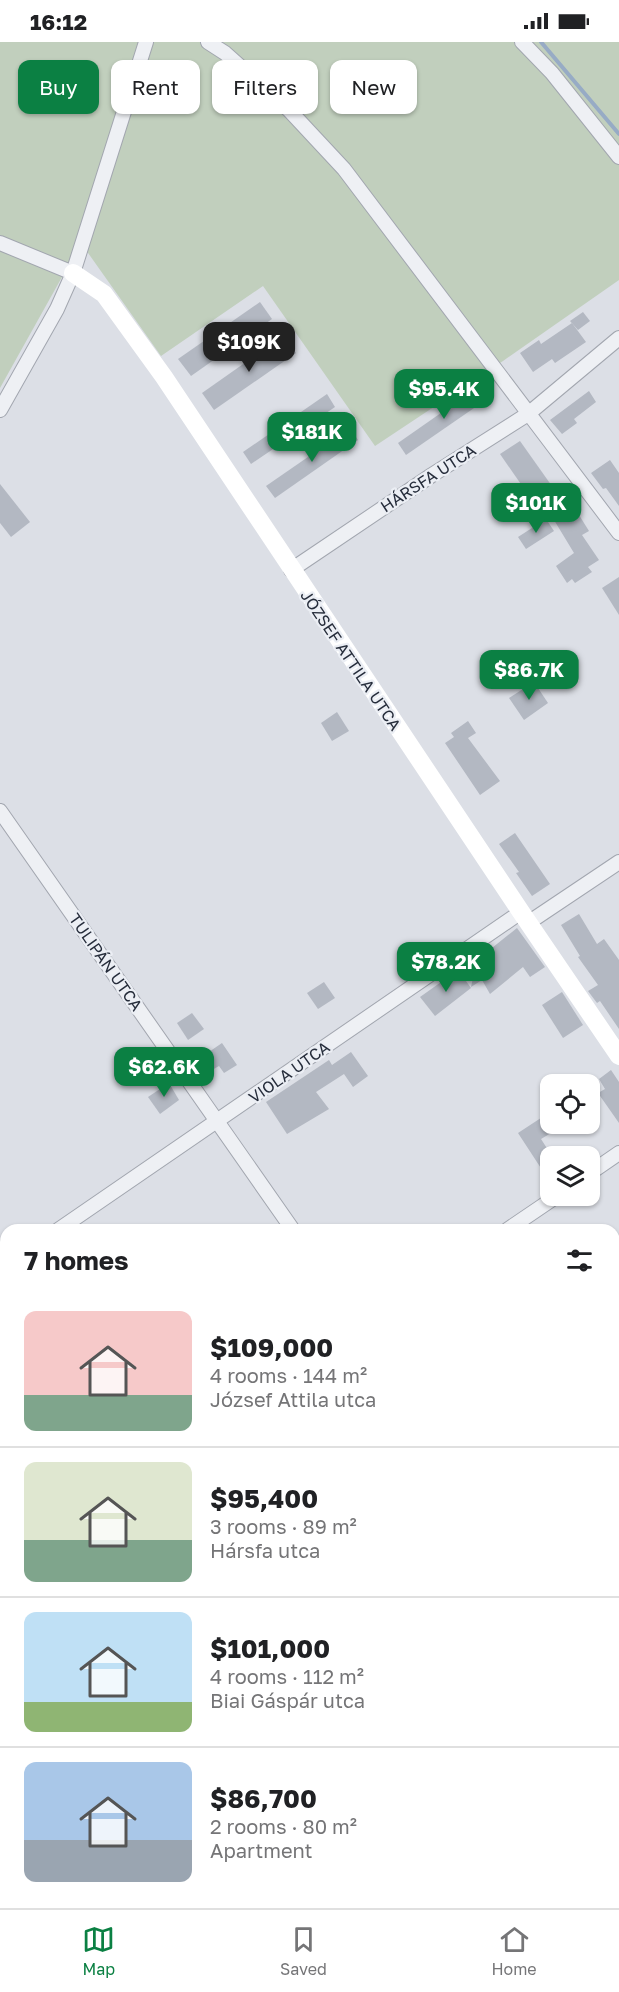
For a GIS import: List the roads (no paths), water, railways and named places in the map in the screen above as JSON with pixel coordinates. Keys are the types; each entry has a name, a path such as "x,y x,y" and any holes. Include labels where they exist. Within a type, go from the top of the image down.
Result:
{"street":[{"path":"0,410 57,309 73,273 146,42"},
{"path":"208,42 225,53 289,110 344,169 619,533"},
{"path":"522,42 552,73 619,157"},
{"path":"0,243 73,273"},
{"name":"JÓZSEF ATTILA UTCA","path":"73,273 104,294 164,377 524,918 619,1056"},
{"name":"HÁRSFA UTCA","path":"291,570 432,475 528,414 619,338"},
{"name":"TULIPÁN UTCA","path":"0,812 289,1224"},
{"name":"VIOLA UTCA","path":"67,1224 524,918 619,862"},
{"path":"600,1166 619,1153"},
{"path":"516,1224 542,1206"}],"waterway":[{"path":"541,42 619,134"}]}
